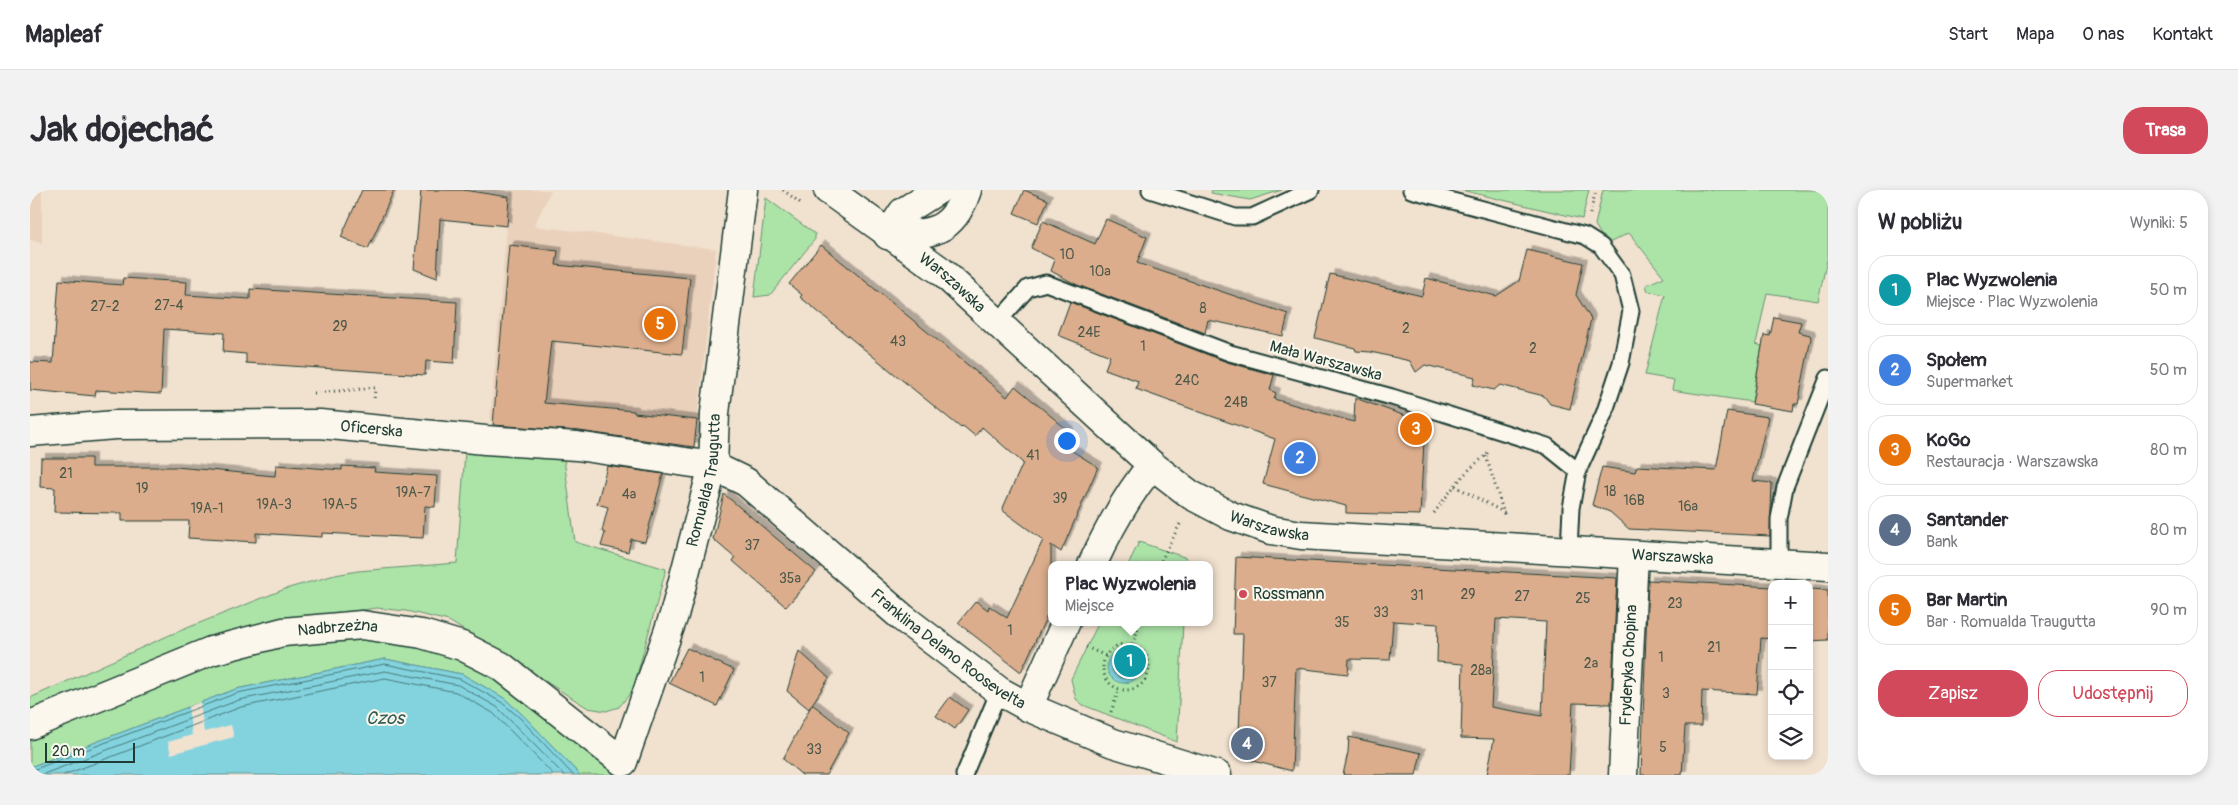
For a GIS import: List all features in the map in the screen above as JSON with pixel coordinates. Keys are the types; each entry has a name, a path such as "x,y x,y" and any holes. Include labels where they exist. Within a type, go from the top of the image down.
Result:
{"street":[{"name":"Romualda Traugutta","path":"623,762 674,615 713,466 716,404 743,190"},
{"name":"Warszawska","path":"828,190 888,235 941,271 1152,465 1191,494 1231,516 1271,530 1301,534 1828,566"},
{"path":"888,235 903,212 938,190"},
{"path":"888,235 928,234 942,228 958,208 967,190"},
{"name":"Oficerska","path":"30,432 115,425 320,424 577,446 713,466"},
{"path":"1094,561 1114,518 1134,487 1152,465"},
{"name":"Franklina Delano Roosevelta","path":"713,466 746,482 903,618 999,691 1028,707 1113,743 1217,775"},
{"name":"Fryderyka Chopina","path":"1623,775 1634,555"},
{"name":"Nadbrzeżna","path":"30,725 211,651 283,632 362,625 422,634 462,646 501,666 623,762"},
{"path":"1028,707 1064,626"}],"lane":[{"path":"1150,190 1236,217 1252,217 1310,190"},
{"path":"1411,190 1585,236 1601,246 1622,275 1631,311 1621,363 1604,414 1578,471 1571,508 1569,550"},
{"name":"Mała Warszawska","path":"998,322 1028,288 1046,283 1230,353 1392,396 1539,443 1547,446 1578,471"},
{"path":"1779,564 1779,519 1785,487 1828,378"},
{"path":"964,775 999,691"}],"path":[{"path":"311,393 375,388 374,404"},
{"path":"1433,515 1472,466 1486,456 1490,448"},
{"path":"1486,456 1506,513 1505,520"},
{"path":"1455,486 1506,513"},
{"path":"1161,561 1180,524"},
{"path":"1133,644 1139,626"},
{"path":"1120,644 1133,644 1140,648 1148,662 1146,677 1134,688 1119,689 1107,680 1104,672 1106,656 1111,649 1120,644"},
{"path":"1083,645 1106,656"},
{"path":"1108,720 1119,689"}],"shaded area":[{"path":"30,190 42,190 42,243 30,240"},
{"path":"510,190 551,190 534,226 716,249 694,449 493,429 494,422 490,421"}],"green space":[{"path":"1212,190 1282,190 1250,200 1211,193"},
{"path":"1461,190 1589,190 1582,219"},
{"path":"1603,190 1828,190 1828,255 1818,301 1767,293 1756,344 1762,346 1752,402 1672,390 1674,380 1645,375 1665,295 1648,291 1646,285 1664,277 1629,233 1611,242 1603,238 1595,225"},
{"path":"766,198 815,234 815,239 770,295 754,297"},
{"path":"465,451 564,459 575,542 666,569 633,690 619,707 606,711 588,708 449,621 406,611 377,608 303,618 223,634 30,710 30,698 172,634 285,589 335,575 358,571 457,563"},
{"path":"1139,542 1187,558 1187,561 1130,561"},
{"path":"1097,626 1183,626 1177,742 1083,705 1076,699 1071,679"},
{"path":"346,638 399,640 451,653 494,673 616,775 580,775 523,715 504,698 462,674 385,659 236,689 30,767 30,737 237,654"}],"water":[{"path":"1124,649 1131,650 1136,654 1140,659 1140,673 1136,678 1131,682 1124,683 1117,682 1112,678 1108,673 1107,666 1108,659 1112,654 1117,650"},
{"name":"Czos","path":"385,659 462,674 504,698 523,715 580,775 30,775 30,767 236,689"}],"pier":[{"path":"200,702 204,732 231,725 234,737 171,754 168,742 192,735 188,707"}],"building":[{"path":"362,190 394,190 368,249 341,237"},
{"path":"421,190 463,190 509,197 507,226 440,219 437,278 414,269"},
{"path":"1024,190 1048,200 1038,223 1014,213"},
{"path":"1106,219 1147,237 1137,263 1288,314 1283,336 1208,320 1205,333 1077,285 1051,271 1055,260 1031,248 1043,221 1095,244"},
{"path":"509,245 558,251 556,265 690,278 682,354 551,341 544,403 634,411 634,413 697,420 694,447 579,431 493,425"},
{"path":"821,245 1007,397 1015,386 1070,432 1061,444 1098,467 1061,552 1051,545 1051,561 1048,561 1048,614 1021,672 958,623 976,601 988,610 989,606 1007,618 1043,540 1002,510 1023,463 982,427 975,436 963,426 961,428 800,297 802,295 789,284"},
{"path":"1527,250 1583,263 1576,295 1591,319 1570,409 1550,404 1544,396 1500,385 1494,390 1473,385 1475,377 1425,365 1416,372 1410,361 1371,352 1356,351 1355,348 1315,338 1330,274 1422,296 1426,278 1496,296 1519,281"},
{"path":"123,278 187,282 186,295 250,299 250,289 457,302 454,363 426,361 425,375 246,363 246,354 223,352 224,333 164,329 161,394 96,390 95,396 30,390 30,362 53,363 59,280 122,285"},
{"path":"1070,302 1227,362 1274,375 1270,390 1276,393 1274,399 1354,422 1355,398 1425,423 1420,515 1346,513 1346,506 1263,484 1275,439 1136,389 1138,381 1105,369 1110,356 1058,335"},
{"path":"1774,317 1801,322 1798,332 1810,335 1811,338 1798,404 1794,404 1793,411 1752,404 1764,335 1770,336"},
{"path":"1727,411 1768,417 1753,481 1772,483 1770,536 1629,529 1610,512 1592,505 1602,467 1635,472 1637,466 1716,470"},
{"path":"41,458 91,458 91,467 176,467 275,476 276,465 342,470 342,466 375,468 374,472 437,476 435,507 425,506 423,538 322,533 322,537 256,533 256,542 188,538 189,521 122,521 122,513 54,512 55,488 40,487"},
{"path":"607,466 663,474 645,542 631,539 628,552 601,546 605,533 602,531 608,507 597,504"},
{"path":"724,494 816,572 786,607 733,561 735,558 713,539"},
{"path":"1236,557 1617,578 1611,704 1573,703 1569,775 1487,775 1494,739 1461,738 1463,664 1437,662 1438,624 1393,621 1390,660 1349,659 1348,674 1296,668 1292,771 1238,757 1243,634 1233,634","holes":["1496,619 1546,622 1542,716 1491,707"]},
{"path":"1648,580 1768,587 1768,639 1761,638 1757,694 1702,691 1701,726 1685,726 1682,775 1641,775"},
{"path":"1813,589 1828,590 1828,640 1813,641"},
{"path":"687,648 734,670 717,706 669,683"},
{"path":"799,651 829,678 809,709 787,691"},
{"path":"950,697 968,710 955,729 936,716"},
{"path":"812,704 849,733 826,775 802,775 783,759"},
{"path":"1349,737 1421,753 1416,775 1343,775"}],"place":[{"name":"Bar Martin","path":"660,324"},
{"name":"KoGo","path":"1416,429"},
{"name":"Społem","path":"1300,458"},
{"name":"Rossmann","path":"1243,594"},
{"name":"Plac Wyzwolenia","path":"1130,661"},
{"name":"Santander","path":"1247,744"}]}
